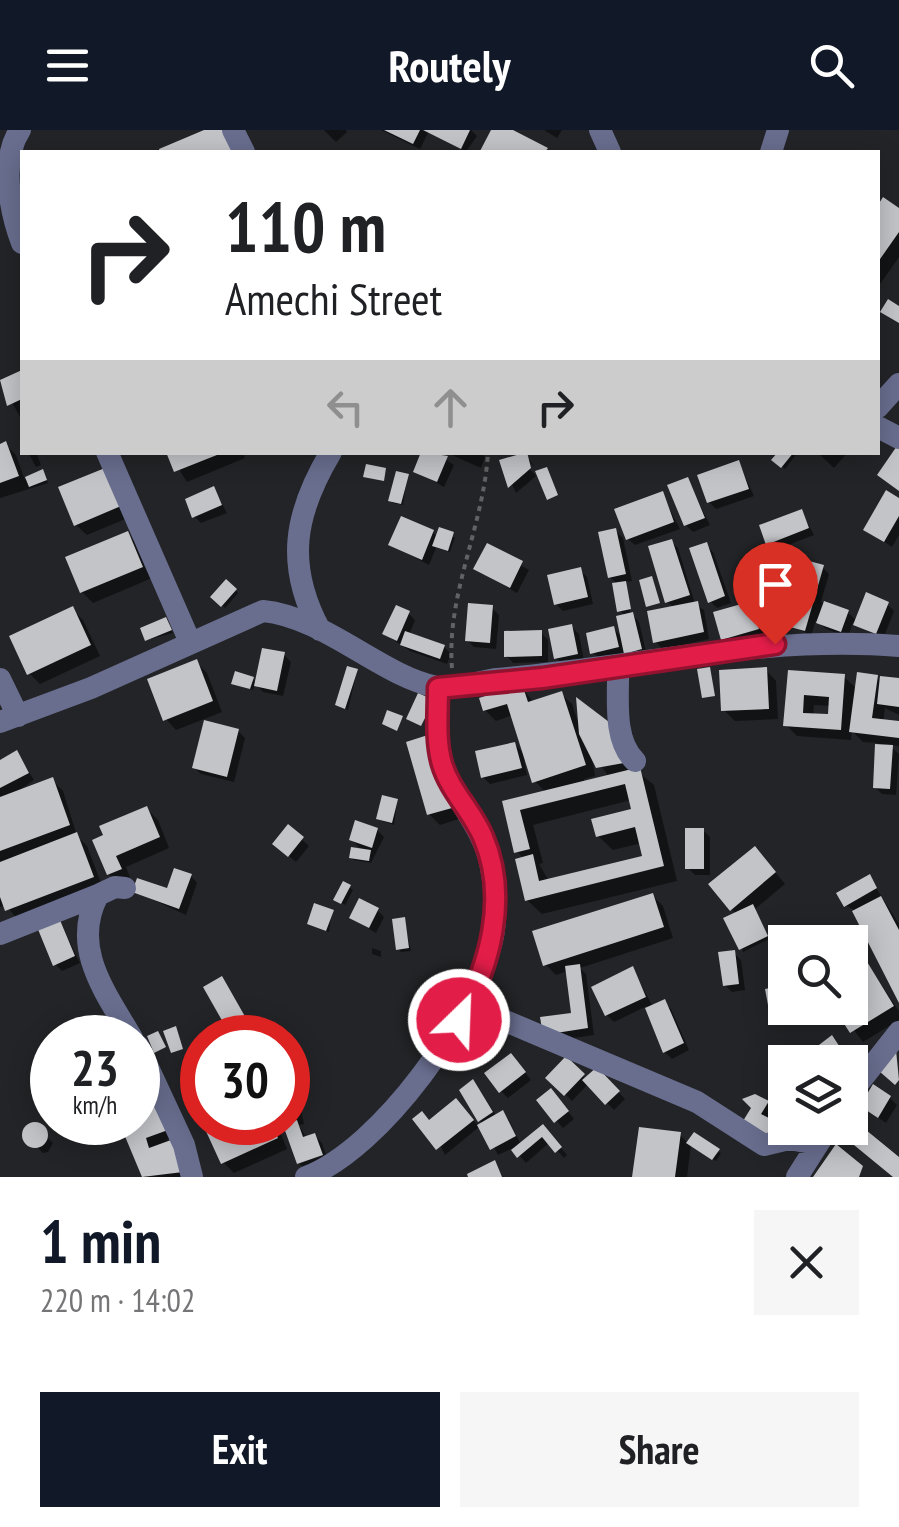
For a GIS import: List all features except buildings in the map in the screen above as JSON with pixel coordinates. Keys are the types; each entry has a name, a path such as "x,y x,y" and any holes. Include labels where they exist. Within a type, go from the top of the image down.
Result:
{"street":[{"path":"20,130 14,139 8,178 20,234"},
{"path":"880,405 899,384"},
{"path":"108,455 190,642"},
{"path":"320,630 297,575 296,560 310,487 329,455"},
{"path":"0,678 9,719 262,610 320,630 445,687 797,642 899,646"},
{"path":"618,666 620,733 626,753 635,760"},
{"path":"306,1177 342,1159 378,1127 445,1042 472,997 494,933 492,869 483,838 442,762 445,687"},
{"path":"0,934 114,887 125,888"},
{"path":"98,895 86,926 97,982 118,1015"},
{"path":"472,997 503,1020 697,1102 768,1143"},
{"path":"868,1071 899,1032"},
{"path":"160,1093 184,1145 192,1177"},
{"path":"797,1177 817,1145"}],"path":[{"path":"445,687 449,635 486,486 488,455"}],"route":[{"path":"459,1020 477,985 494,933 492,869 483,838 442,762 438,688 542,678 775,644"}]}
